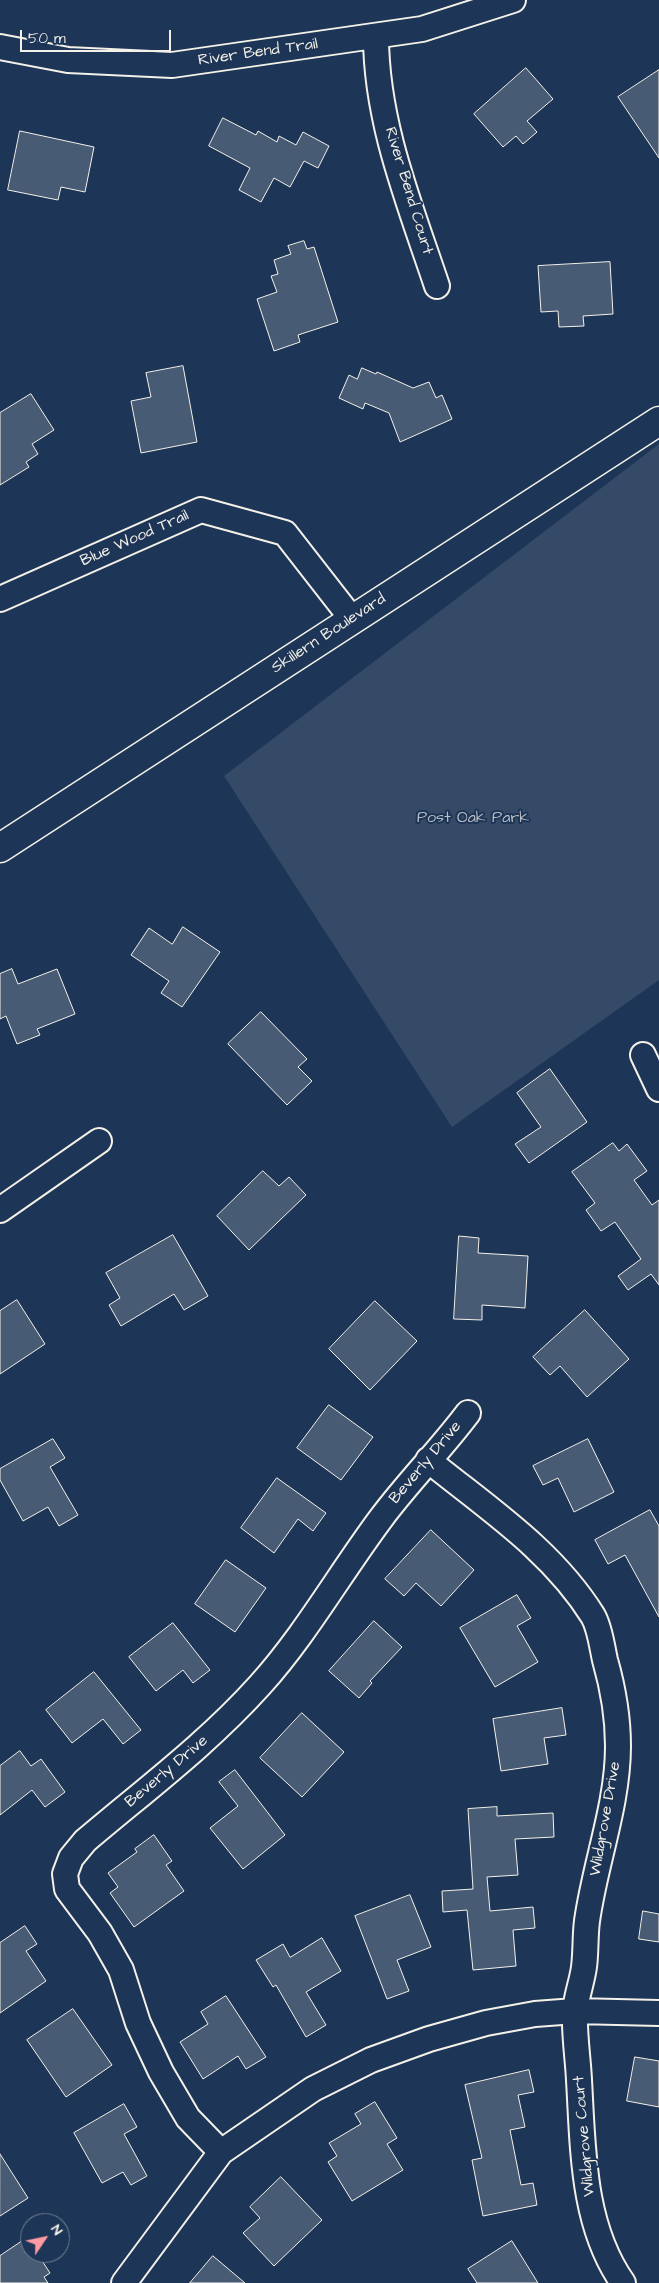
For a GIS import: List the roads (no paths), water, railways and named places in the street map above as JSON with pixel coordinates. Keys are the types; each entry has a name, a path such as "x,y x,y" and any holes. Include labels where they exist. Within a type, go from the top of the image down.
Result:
{"street":[{"name":"River Bend Trail","path":"0,47 68,60 172,65 422,29 513,0"},
{"name":"River Bend Court","path":"376,36 376,65 390,144 437,286"},
{"name":"Skillern Boulevard","path":"0,848 659,421"},
{"name":"Blue Wood Trail","path":"0,599 201,510 285,533 352,619"},
{"path":"643,1055 659,1089"},
{"path":"0,1210 99,1141"},
{"name":"Beverly Drive","path":"221,2152 188,2118 162,2072 138,2022 121,1970 100,1933 67,1889 64,1874 71,1858 85,1841 190,1755 226,1721 285,1657 381,1518 468,1413"},
{"name":"Wildgrove Drive","path":"428,1460 471,1496 521,1532 559,1570 594,1618 607,1666 615,1705 618,1747 612,1800 587,1922 584,1967 575,2011"},
{"path":"124,2283 221,2152 313,2090 371,2060 429,2039 486,2023 535,2014 575,2011 659,2013"},
{"name":"Wildgrove Court","path":"575,2011 587,2188 598,2235 616,2273 623,2283"}],"park label":[{"name":"Post Oak Park","path":"473,819"}]}
